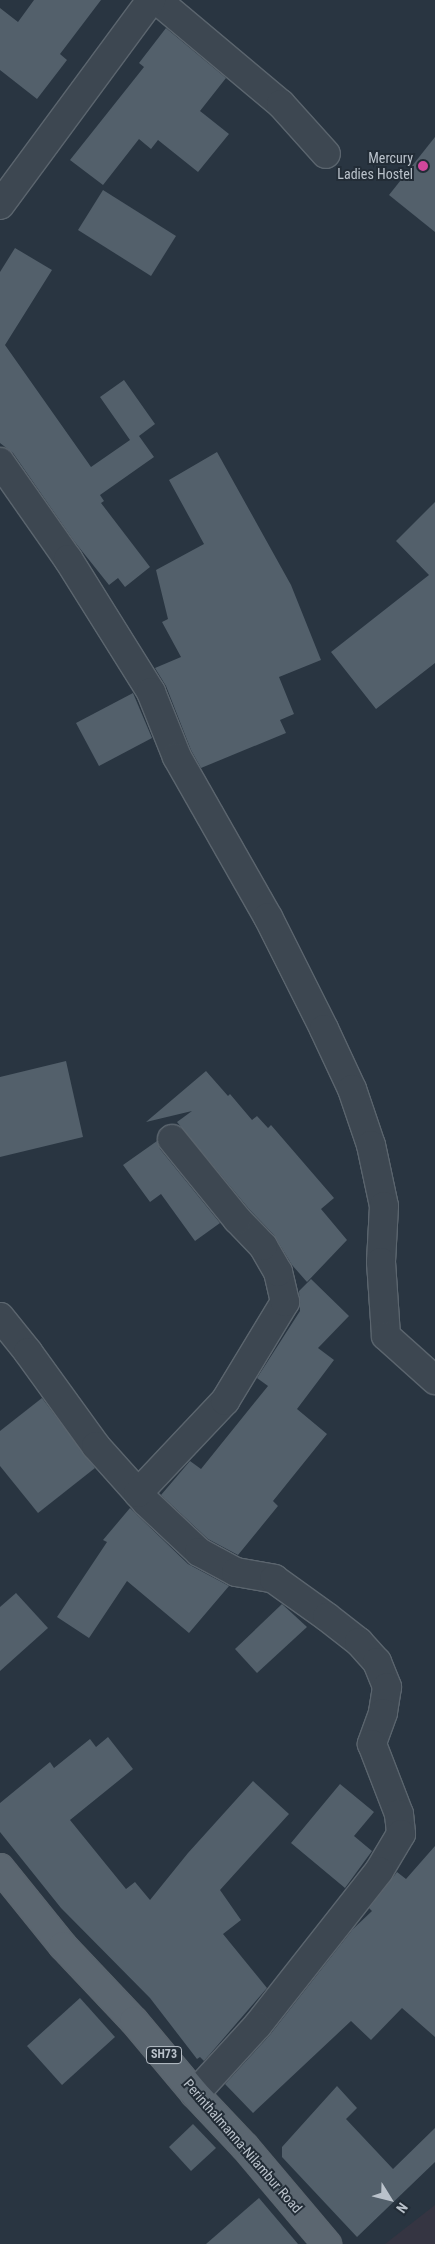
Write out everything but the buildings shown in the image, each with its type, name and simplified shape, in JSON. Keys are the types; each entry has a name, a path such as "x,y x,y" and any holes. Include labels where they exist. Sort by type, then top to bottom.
{"main road":[{"name":"Perinthalmanna-Nilambur Road","path":"0,1868 63,1946 134,2021 195,2094 245,2147 327,2244"}],"street":[{"path":"0,205 151,0"},
{"path":"157,0 281,104 326,154"},
{"path":"0,462 68,560 151,692 177,757 268,917 336,1055 352,1089 371,1145 384,1206 381,1262 386,1336 435,1380"},
{"path":"138,1493 225,1401 285,1302 278,1272 263,1246 237,1219 172,1139"},
{"path":"0,1317 61,1396 96,1446 138,1493 199,1552 236,1572 274,1579 359,1642 377,1662 387,1687 383,1713 372,1744 399,1814 401,1834 379,1871 257,2026 195,2094"}],"shaded area":[{"path":"435,2205 435,2244 385,2244"}],"place":[{"name":"Mercury Ladies Hostel","path":"423,166"}]}
